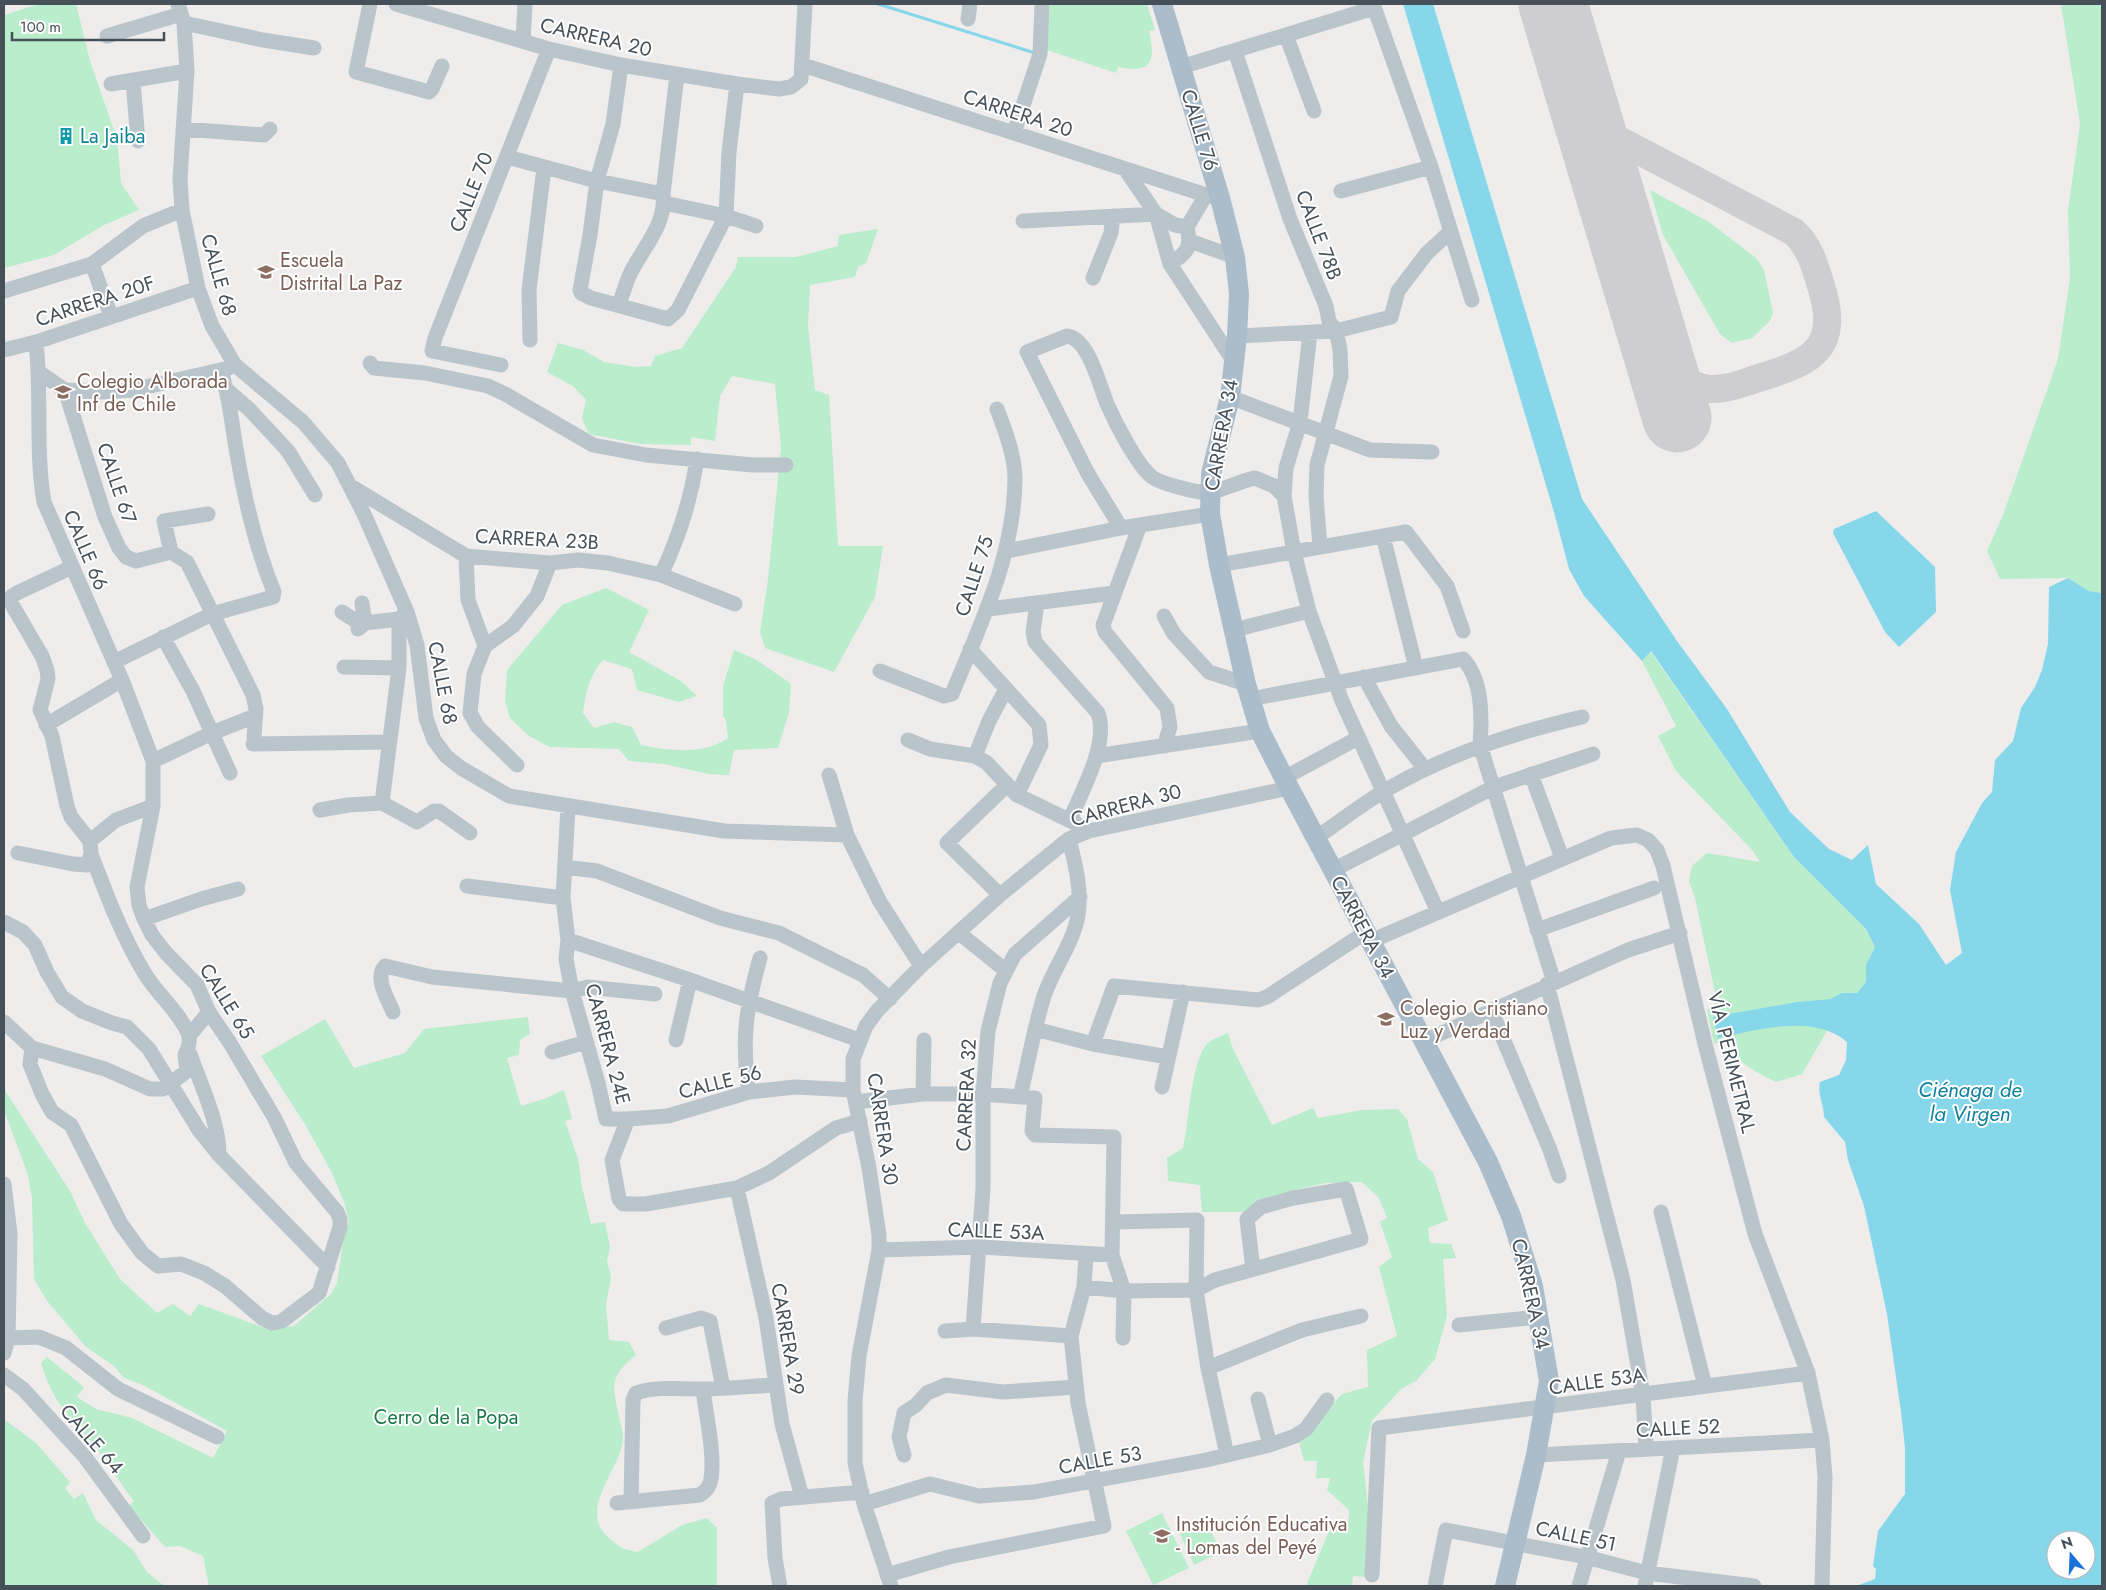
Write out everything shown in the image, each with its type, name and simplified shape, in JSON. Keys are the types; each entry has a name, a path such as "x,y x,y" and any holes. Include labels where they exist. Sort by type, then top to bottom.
{"main road":[{"name":"CALLE 76","path":"1162,4 1181,67 1213,197 1235,257"},
{"name":"CARRERA 34","path":"1235,257 1238,294 1237,336 1230,397 1211,474 1210,514 1219,566 1248,691 1260,731 1488,1162 1523,1251 1539,1318 1549,1381 1536,1455 1505,1586"}],"street":[{"path":"370,4 356,72 429,92 432,90 442,66"},
{"name":"CARRERA 20","path":"396,4 549,49 621,65 737,84 780,88 791,87 801,79 803,65 1213,197"},
{"path":"523,41 525,4"},
{"path":"803,65 805,4"},
{"path":"1014,133 1040,54 1042,4"},
{"path":"1181,67 1374,6 1430,167 1472,300"},
{"path":"107,36 181,14 263,40 314,48"},
{"name":"CALLE 68","path":"181,14 187,71 180,179 182,210 198,288 212,326 235,366 303,422 338,463 351,486 403,616 417,645 426,718 434,740 446,756 498,792 509,796 724,831 847,836"},
{"path":"1286,35 1314,111"},
{"name":"CALLE 70","path":"501,365 432,351 435,338 549,49"},
{"name":"CALLE 78B","path":"1234,51 1290,219 1326,306 1329,321 1336,331 1340,349 1341,376 1317,465 1316,488 1320,548"},
{"path":"621,65 612,124 597,181 590,235 579,286 581,293 591,298 668,319 673,316 726,216 729,152 737,84"},
{"path":"111,84 133,82 187,71"},
{"path":"619,305 630,274 656,228 663,199 677,75"},
{"path":"133,82 138,141"},
{"path":"183,129 264,135 270,129"},
{"path":"507,157 726,216 756,226"},
{"path":"1341,191 1430,167"},
{"path":"530,340 529,290 544,168"},
{"path":"1125,169 1156,214 1170,264 1234,362"},
{"path":"1170,264 1185,252 1189,234 1213,197"},
{"path":"4,291 92,264 143,226 182,210"},
{"path":"1023,221 1156,214 1189,234 1235,257"},
{"path":"1093,278 1111,232 1113,216"},
{"path":"1237,336 1336,331 1391,318 1398,291 1428,254 1451,231"},
{"path":"92,264 111,316"},
{"name":"CARRERA 20F","path":"4,350 36,342 198,288"},
{"path":"1310,333 1300,422 1286,468 1284,496 1294,552 1309,611 1335,683 1358,738 1385,791 1438,912"},
{"path":"1121,528 1087,472 1027,352 1067,336 1072,336 1096,369 1108,405 1125,441 1152,477 1210,493 1254,478 1274,486 1284,496"},
{"name":"CALLE 66","path":"36,342 40,373 39,472 44,502 122,680 153,761"},
{"path":"370,364 374,368 426,373 488,386 593,444 646,455 752,465 786,465"},
{"path":"40,373 65,390 105,392 133,390 221,371 235,366"},
{"path":"114,662 212,614 273,597 274,592 250,520 227,390 221,371"},
{"name":"CALLE 67","path":"65,390 105,517 119,548 126,557 136,561 171,552"},
{"path":"227,390 250,410 288,451 315,495"},
{"path":"1230,397 1300,422 1326,435 1370,450 1432,452"},
{"name":"CALLE 75","path":"880,671 944,696 952,694 988,610 1007,552 1015,477 1006,435 997,409"},
{"path":"661,575 676,544 690,500 697,459"},
{"name":"CARRERA 23B","path":"351,486 466,556 550,563 578,560 608,563 661,575 735,604"},
{"path":"208,514 164,521 171,552 187,562 253,695 255,716 254,740 388,742"},
{"path":"1007,552 1121,528 1210,514"},
{"path":"1140,525 1104,617 1105,632 1167,708 1170,727 1164,746"},
{"path":"1219,566 1406,532 1447,586 1463,631"},
{"path":"1383,536 1416,668"},
{"path":"466,556 468,600 485,646"},
{"path":"517,765 478,727 470,713 474,674 485,646 513,626 537,596 550,563"},
{"path":"72,567 10,597 11,604 42,656 47,670 48,679 40,710 52,736 69,811 90,848 125,940 147,976 175,1010 189,1043 215,1124 219,1140 219,1155"},
{"path":"988,610 1114,592"},
{"path":"362,602 362,626"},
{"path":"1038,604 1033,632 1035,642 1098,713 1101,723 1096,756 1070,820"},
{"path":"1234,630 1309,611"},
{"path":"342,612 362,626 403,616"},
{"name":"CALLE 68","path":"382,803 388,742 399,668 403,616"},
{"path":"1164,616 1174,634 1209,672 1248,691 1335,683 1463,659 1471,668 1478,690 1482,724 1480,745 1537,930 1623,1280 1643,1394 1646,1449"},
{"path":"163,637 193,691 230,773"},
{"path":"970,649 1040,725 1042,736 1042,746 1012,790 947,843 1000,895"},
{"path":"344,667 399,668"},
{"path":"1364,677 1391,726 1425,769"},
{"path":"46,725 122,680"},
{"path":"975,756 989,721 1006,689"},
{"path":"153,761 212,733 255,716"},
{"path":"1316,838 1385,791 1425,769 1480,745 1531,729 1582,717"},
{"path":"1096,756 1260,731"},
{"name":"CARRERA 30","path":"889,1581 863,1498 855,1463 855,1400 859,1356 879,1250 879,1235 869,1168 855,1096 853,1059 859,1040 877,1011 922,966 1000,895 1070,839 1089,831 1287,783 1358,738"},
{"path":"908,740 930,749 975,756 987,763 1012,790 1089,831"},
{"path":"1333,870 1494,787 1593,754"},
{"name":"CALLE 65","path":"153,761 153,806 137,887 139,905 144,920 152,935 197,985 209,1012 230,1043 274,1118 296,1162 337,1212 340,1219 340,1227 328,1267"},
{"path":"1531,774 1562,858"},
{"path":"830,775 847,836 880,902 922,966"},
{"path":"320,810 348,805 382,803 417,822 434,811 438,811 470,833"},
{"path":"18,853 86,865 90,848 116,820 153,806"},
{"name":"CARRERA 24E","path":"568,807 563,898 568,940 566,959 572,991 598,1083 606,1119 628,1119 612,1160 620,1199 623,1204 628,1205 646,1204 737,1188"},
{"name":"VÍA PERIMETRAL","path":"1093,1044 1114,986 1250,1000 1267,997 1368,936 1438,912 1611,838 1637,835 1648,840 1657,850 1663,866 1705,1044 1755,1234 1808,1373 1822,1440 1825,1477 1822,1586"},
{"path":"1070,839 1080,897 1078,916 1073,934 1058,961 1044,995 1035,1029 1027,1097 1032,1131 1035,1135 1114,1137 1112,1256 1124,1291 1124,1338"},
{"path":"565,867 597,871 720,918 760,926 779,933 863,975 890,999"},
{"path":"467,886 563,898"},
{"path":"1537,930 1654,888"},
{"path":"144,920 201,898 238,889"},
{"name":"CARRERA 32","path":"974,1329 980,1247 983,1094 988,1031 1005,970 1015,954 1080,897"},
{"path":"4,922 23,932 35,945 46,972 62,997 82,1011 127,1027 149,1049 199,1130 219,1155 328,1267 319,1293 282,1322 272,1324 262,1318 225,1286 204,1273 182,1264 158,1266 142,1253 121,1224 71,1125 52,1112 42,1094 30,1064 32,1048"},
{"path":"959,933 1005,970"},
{"path":"1424,1041 1550,983 1628,950 1680,933"},
{"path":"568,940 690,980 859,1040"},
{"path":"749,1092 743,1047 748,1001 760,958"},
{"path":"393,1012 380,978 380,971 384,966 432,977 572,991 588,987 655,994"},
{"path":"676,1040 690,980"},
{"path":"1162,1087 1183,992"},
{"path":"1491,1010 1550,1150 1558,1176"},
{"path":"4,1022 32,1048 105,1069 150,1089 163,1089 187,1071 185,1055 189,1043 209,1012"},
{"path":"1035,1029 1093,1044 1168,1057"},
{"path":"923,1094 924,1040"},
{"path":"552,1052 586,1042"},
{"name":"CALLE 56","path":"628,1119 668,1116 749,1092 795,1087 855,1096 983,1094 1027,1097"},
{"path":"737,1188 770,1173 836,1128 860,1121"},
{"path":"4,1184 10,1234 8,1338 4,1353"},
{"name":"CARRERA 29","path":"737,1188 766,1318 782,1424 802,1497"},
{"path":"1084,1287 1124,1291 1196,1290 1215,1280 1361,1239 1346,1189 1293,1198 1261,1207 1247,1219 1254,1269"},
{"path":"1662,1212 1705,1386"},
{"path":"1114,1222 1197,1220 1196,1290 1208,1368 1227,1455"},
{"name":"CALLE 53A","path":"879,1250 980,1247 1112,1256"},
{"path":"889,1581 949,1557 1104,1526 1093,1482 1076,1387 1071,1336 1084,1287 1086,1255"},
{"path":"1208,1368 1302,1330 1362,1316"},
{"path":"666,1328 702,1318 710,1321 723,1388"},
{"path":"1459,1325 1539,1318"},
{"path":"945,1331 974,1329 1071,1336"},
{"path":"8,1338 39,1337 66,1348 118,1389 217,1437"},
{"name":"CALLE 53A","path":"1372,1575 1379,1428 1391,1428 1808,1373"},
{"name":"CALLE 64","path":"4,1375 23,1389 85,1457 143,1536"},
{"path":"703,1389 710,1450 711,1479 708,1490 700,1495 624,1502 633,1400 636,1393 645,1390 672,1388 703,1389 776,1384"},
{"path":"904,1455 899,1437 904,1413 916,1405 927,1392 946,1385 1003,1392 1076,1387"},
{"path":"1258,1399 1270,1445"},
{"name":"CALLE 53","path":"780,1586 775,1558 772,1502 802,1497 863,1498 930,1484 979,1496 1034,1492 1093,1482 1270,1445 1295,1436 1306,1429 1327,1400"},
{"name":"CALLE 52","path":"1536,1455 1822,1440"},
{"path":"1646,1580 1673,1448"},
{"path":"1579,1586 1586,1557 1619,1451"},
{"name":"CALLE 51","path":"1434,1586 1446,1530 1586,1557 1646,1580 1754,1586"}],"green space":[{"path":"39,4 76,4 90,61 117,139 121,183 139,210 104,225 54,255 4,268 4,15"},
{"path":"1050,4 1147,4 1155,30 1149,31 1152,51 1149,63 1145,67 1138,69 1118,67 1116,73 1047,50"},
{"path":"2061,4 2102,4 2102,593 2089,591 2068,578 2000,579 1987,551 2003,515 2058,359 2070,278 2068,211 2080,124"},
{"path":"1650,190 1709,222 1756,258 1764,270 1773,313 1769,322 1752,338 1732,343 1720,334 1663,235"},
{"path":"878,229 866,263 858,267 855,277 810,285 808,326 815,390 829,395 838,546 883,546 875,597 834,672 765,648 760,632 768,580 781,448 775,384 732,376 720,396 715,441 691,437 691,445 640,444 589,434 582,418 586,400 573,386 547,372 558,343 583,350 604,362 636,367 651,366 655,356 682,348 736,267 738,257 796,257 838,246 839,235"},
{"path":"606,588 649,610 629,652 681,681 697,696 679,702 637,690 632,669 603,660 594,672 589,685 583,713 594,728 614,722 632,727 641,745 675,750 708,747 728,738 726,720 723,716 723,686 734,650 757,660 791,684 789,713 778,748 734,750 729,775 708,774 664,764 629,761 619,749 550,747 529,736 510,718 505,701 507,670 562,605"},
{"path":"1650,651 1794,857 1866,929 1875,947 1866,965 1866,982 1831,1024 1802,1074 1776,1082 1753,1070 1741,1061 1725,1041 1714,1044 1707,1009 1717,1002 1695,898 1689,881 1692,866 1707,853 1760,862 1752,850 1676,771 1658,736 1676,726 1642,661"},
{"name":"Cerro de la Popa","path":"528,1017 530,1034 520,1040 519,1055 507,1058 521,1106 564,1090 572,1119 565,1121 578,1159 582,1187 591,1224 605,1222 610,1247 607,1261 611,1277 606,1305 609,1340 629,1342 636,1355 620,1371 614,1385 623,1441 599,1502 597,1515 600,1526 608,1537 618,1545 624,1549 638,1552 682,1525 707,1518 717,1528 717,1586 209,1586 203,1556 180,1546 165,1547 129,1506 134,1501 100,1453 60,1404 49,1386 41,1363 47,1357 84,1387 77,1397 96,1409 132,1418 213,1458 227,1431 143,1385 124,1378 114,1366 86,1347 47,1301 34,1279 32,1198 28,1175 4,1110 4,1089 70,1191 85,1223 120,1279 157,1313 173,1304 190,1316 199,1304 268,1329 294,1326 331,1294 337,1283 344,1234 349,1222 344,1202 332,1173 306,1126 261,1056 325,1019 354,1068 405,1053 424,1029"},
{"path":"1228,1033 1233,1049 1272,1125 1313,1108 1318,1118 1362,1110 1398,1109 1407,1119 1418,1159 1433,1172 1448,1220 1428,1228 1430,1243 1451,1244 1456,1258 1443,1259 1447,1316 1435,1359 1416,1381 1401,1389 1372,1421 1363,1462 1370,1523 1365,1577 1353,1576 1352,1586 1306,1586 1332,1524 1348,1530 1349,1510 1327,1490 1330,1478 1316,1478 1317,1461 1304,1461 1299,1442 1342,1394 1368,1387 1367,1350 1397,1336 1379,1267 1392,1257 1380,1222 1387,1218 1379,1198 1362,1182 1326,1183 1285,1192 1244,1212 1202,1212 1200,1185 1168,1181 1167,1158 1183,1148 1194,1076 1202,1051 1208,1043"},
{"path":"4,1419 36,1443 70,1482 65,1488 74,1499 83,1493 96,1520 133,1550 147,1572 164,1586 4,1586"},
{"path":"1162,1513 1189,1568 1153,1585 1126,1531"},
{"path":"1204,1517 1221,1552 1194,1565 1178,1529"}],"water":[{"name":"Ciénaga de la Virgen","path":"1403,4 1433,4 1582,499 1677,641 1727,709 1790,812 1829,849 1852,860 1868,845 1876,884 1919,924 1946,965 1962,953 1950,890 1956,852 1982,803 1992,792 1995,760 2013,741 2021,708 2035,687 2042,670 2048,644 2049,587 2068,578 2089,591 2102,593 2102,1586 1856,1586 1875,1579 1876,1569 1873,1566 1878,1531 1905,1494 1905,1448 1887,1314 1864,1206 1848,1160 1845,1142 1824,1117 1820,1095 1820,1082 1839,1075 1846,1060 1847,1042 1833,1033 1818,1028 1802,1026 1767,1028 1718,1038 1713,1017 1797,1002 1831,999 1842,993 1857,993 1866,982 1866,965 1875,947 1866,929 1794,857 1651,651 1642,661 1584,596 1569,569 1554,512"},
{"path":"1876,511 1935,567 1936,612 1899,647 1885,632 1833,533 1834,529"}],"waterway":[{"path":"878,4 1035,53"}],"taxiway":[{"path":"1584,106 1600,129 1613,137 1794,232 1808,250 1821,286 1826,306 1827,323 1825,337 1809,357 1781,371 1717,389 1698,387 1663,372"}],"runway":[{"path":"1553,4 1677,418"}],"place":[{"name":"La Jaiba","path":"66,136"},
{"name":"Escuela Distrital La Paz","path":"266,272"},
{"name":"Colegio Alborada Inf de Chile","path":"63,392"},
{"name":"Colegio Cristiano Luz y Verdad","path":"1386,1019"},
{"name":"Institución Educativa - Lomas del Peyé","path":"1162,1536"}]}
